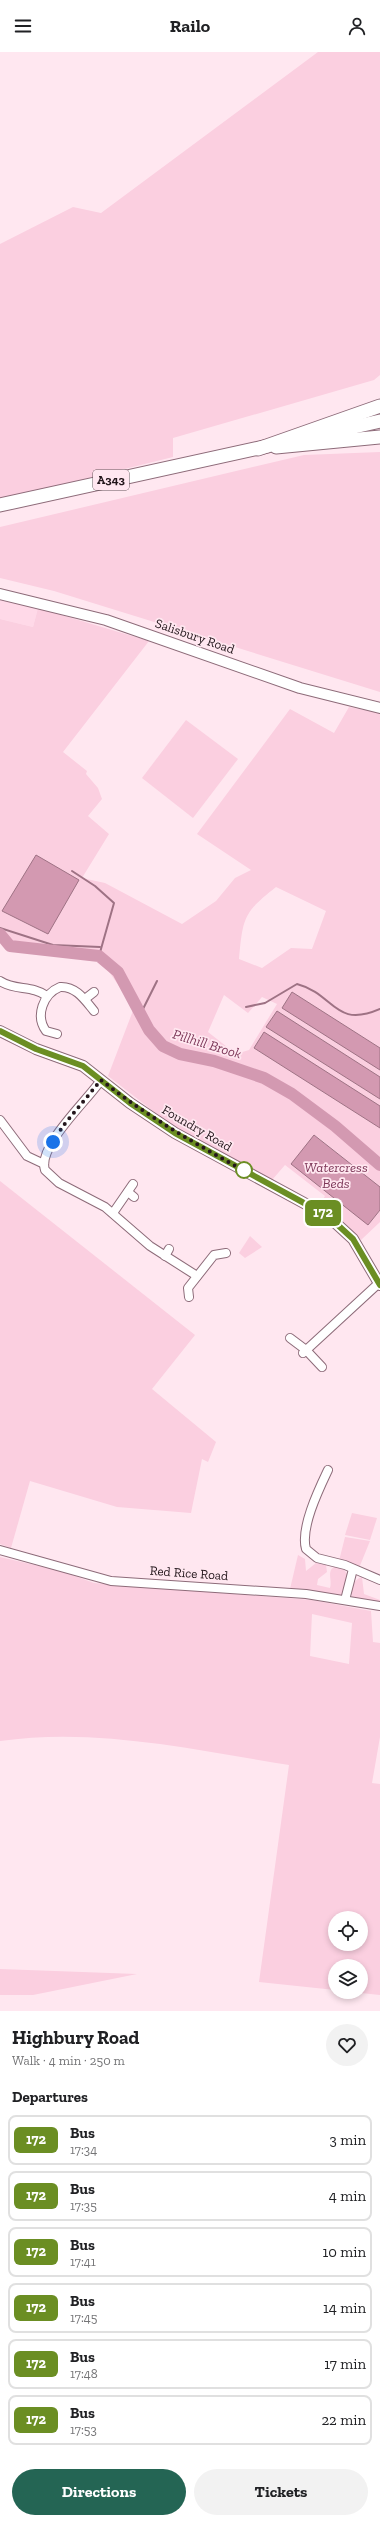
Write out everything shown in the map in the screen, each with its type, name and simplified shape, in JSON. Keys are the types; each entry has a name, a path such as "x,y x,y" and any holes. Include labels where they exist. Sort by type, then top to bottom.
{"main road":[{"path":"258,448 380,406"},
{"name":"A343","path":"0,505 380,421"},
{"path":"258,448 380,437"}],"street":[{"name":"Salisbury Road","path":"0,594 106,620 300,688 380,708"},
{"path":"0,981 12,987 34,989 47,996"},
{"path":"57,1034 43,1031 41,1020 47,996 55,989 64,987 78,993 85,999 94,1011"},
{"path":"85,999 94,992"},
{"name":"Foundry Road","path":"0,1031 36,1049 83,1066 130,1103 175,1133 311,1206 336,1222 357,1244 380,1284"},
{"path":"101,1080 63,1126 44,1164 45,1170 58,1183 91,1199 113,1213 144,1241 167,1252 197,1276"},
{"path":"0,1120 27,1156 44,1164"},
{"path":"113,1213 131,1195 133,1184"},
{"path":"189,1297 188,1288 214,1255 226,1253"},
{"path":"305,1352 380,1284"},
{"path":"290,1338 322,1367"},
{"path":"328,1470 314,1499 305,1540 306,1549 317,1558 353,1569 380,1580"},
{"name":"Red Rice Road","path":"0,1550 110,1581 278,1591 380,1606"},
{"path":"345,1600 353,1569"}],"shaded area":[{"path":"318,52 380,52 380,375 374,380 173,438 173,457 0,500 0,244 73,207 101,213"},
{"path":"380,452 380,692 54,591 0,578 0,527 304,455"},
{"path":"0,600 38,608 33,627 0,619"},
{"path":"38,608 149,641 63,752 87,771 86,774 98,788 102,799 88,816 109,834 82,878 105,883 182,924 216,901 235,878 251,870 197,834 290,709 334,733 349,707 380,713 380,1048 292,992 380,1070 380,1077 277,1011 266,1027 380,1099 380,1106 264,1033 254,1048 380,1128 380,1187 315,1135 368,1225 380,1210 380,1222 361,1240 339,1217 319,1206 325,1196 285,1165 272,1180 171,1125 108,1076 134,1008 101,960 10,947 0,935 0,619 33,627","holes":["276,887 326,911 312,949 291,948 262,968 239,959 242,934 244,925 251,910","224,995 248,1013 262,997 277,1004 249,1050 236,1054 208,1032"]},
{"path":"186,720 238,759 193,818 142,778"},
{"path":"0,1181 195,1335 152,1389 216,1442 208,1462 202,1459 191,1513 117,1507 30,1481 11,1548 0,1544"},
{"path":"250,1236 262,1247 245,1258 239,1253"},
{"path":"352,1513 377,1518 370,1540 345,1535"},
{"path":"345,1537 370,1541 359,1568 339,1561"},
{"path":"298,1555 305,1559 306,1571 316,1563 326,1565 327,1572 318,1579 317,1585 330,1588 331,1570 333,1567 337,1566 343,1568 347,1574 344,1592 340,1596 290,1589"},
{"path":"0,1557 61,1571 94,1583 312,1600 371,1611 373,1642 380,1643 380,1737 372,1783 380,1784 380,1995 368,1994 368,1959 328,1959 328,1989 259,1982 289,1765 182,1747 109,1738 36,1737 0,1741","holes":["312,1614 352,1623 349,1664 310,1656"]},
{"path":"362,1577 364,1594 380,1600 380,1605 355,1600 352,1597 351,1590 354,1582"},
{"path":"0,1969 137,1974 33,1995 0,1995"}],"water":[{"path":"36,855 79,880 48,934 2,911"},
{"path":"292,992 380,1048 380,1070 282,1008"},
{"path":"277,1011 380,1077 380,1099 266,1027"},
{"name":"Watercress Beds","path":"264,1032 380,1106 380,1128 254,1048"},
{"name":"Watercress Beds","path":"314,1135 380,1187 380,1210 368,1225 291,1164"}],"waterway":[{"path":"72,871 95,886 114,903 99,956"},
{"path":"0,928 53,945 100,947"},
{"name":"Pillhill Brook","path":"0,934 10,946 99,956 118,972 149,1030 163,1046 180,1054 214,1061 264,1078 292,1094 335,1126 380,1165"},
{"path":"140,1015 157,981"},
{"path":"246,1007 265,1003 297,984 320,995 344,1013 353,1015 365,1014 380,1009"}],"bus line":[{"name":"172","path":"0,1031 26,1045 83,1066 130,1103 175,1133 328,1216 336,1222 357,1244 380,1285"}],"route":[{"path":"53,1142 58,1132 68,1119 86,1101 101,1080 130,1103 175,1133 248,1173 244,1170"}]}
